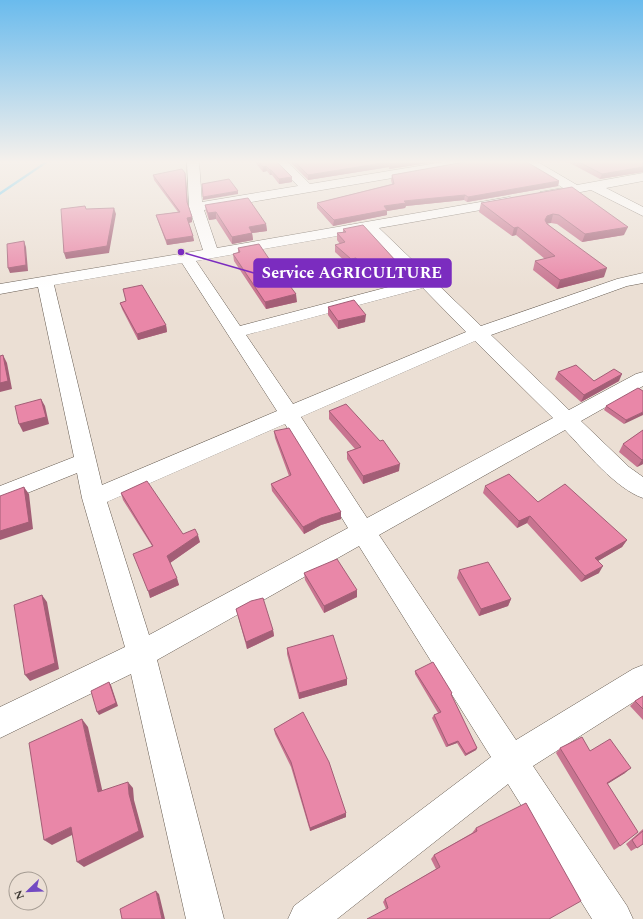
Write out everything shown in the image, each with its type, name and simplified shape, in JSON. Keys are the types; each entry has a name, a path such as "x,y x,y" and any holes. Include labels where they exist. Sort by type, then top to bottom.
{"street":[{"path":"196,204 212,254"},
{"path":"196,207 214,204"},
{"path":"0,289 212,254 492,204"},
{"path":"627,204 643,212"},
{"path":"368,226 621,473 643,489"},
{"path":"186,258 289,414 363,532 614,919"},
{"path":"94,498 478,333 617,278 643,278"},
{"path":"617,278 643,287"},
{"path":"45,282 94,498 141,654 205,919"},
{"path":"235,333 426,282"},
{"path":"0,723 141,654 643,378"},
{"path":"0,495 86,461"},
{"path":"307,919 512,761 643,679"}],"building":[{"path":"174,204 188,204 192,217 187,218 193,236 166,240 156,215 180,212"},
{"path":"252,204 266,224 249,227 252,233 232,237 216,212 208,213 205,205"},
{"path":"318,204 399,204 384,206 387,210 334,220"},
{"path":"482,204 596,204 628,227 585,234 559,215 553,214 547,216 545,220 547,224 607,268 560,280 535,261 555,256 518,227 514,228"},
{"path":"85,206 86,209 114,208 107,246 64,253 61,209"},
{"path":"363,225 396,261 362,267 356,258 351,259 335,245 345,242 337,233 346,232 343,229"},
{"path":"24,241 26,265 8,268 7,244"},
{"path":"259,244 282,278 284,278 296,294 265,302 233,254 240,252 238,248"},
{"path":"142,285 166,325 137,334 120,303 126,301 123,289"},
{"path":"354,300 366,315 338,321 328,307"},
{"path":"3,355 8,381 0,383 0,356"},
{"path":"576,365 594,381 614,369 622,374 584,395 558,372"},
{"path":"638,388 643,391 643,412 626,420 606,406"},
{"path":"41,399 46,417 19,424 15,406"},
{"path":"346,404 380,441 383,440 400,464 363,476 347,452 361,447 329,411"},
{"path":"289,428 341,512 321,518 303,527 271,484 291,475 274,431"},
{"path":"643,430 643,459 642,460 623,444"},
{"path":"509,474 538,502 565,484 627,540 595,558 603,566 585,576 530,516 519,521 485,486"},
{"path":"147,481 183,534 195,529 198,535 167,556 177,578 148,591 133,554 153,546 121,493"},
{"path":"24,487 29,522 0,531 0,496"},
{"path":"337,559 357,590 324,606 304,573"},
{"path":"488,562 511,599 481,609 459,570"},
{"path":"42,595 55,663 25,675 14,605"},
{"path":"263,598 273,630 246,642 236,609 251,601"},
{"path":"333,635 347,679 299,693 287,648"},
{"path":"433,662 452,693 451,694 477,748 466,754 458,741 448,745 434,715 441,712 415,671"},
{"path":"109,682 116,703 97,712 91,691"},
{"path":"643,696 643,709 635,701"},
{"path":"303,712 329,762 346,813 310,828 291,762 274,729"},
{"path":"82,719 98,792 128,782 129,794 139,831 77,862 71,827 44,840 29,743"},
{"path":"582,737 590,751 610,739 631,768 607,783 638,832 620,846 560,748"},
{"path":"526,803 581,901 549,919 367,919 388,908 385,899 440,867 434,855 477,831 476,828"},
{"path":"643,831 643,844 637,848 632,840"},
{"path":"156,891 162,919 122,919 120,909"}],"place":[{"name":"Service AGRICULTURE","path":"181,252"}]}
